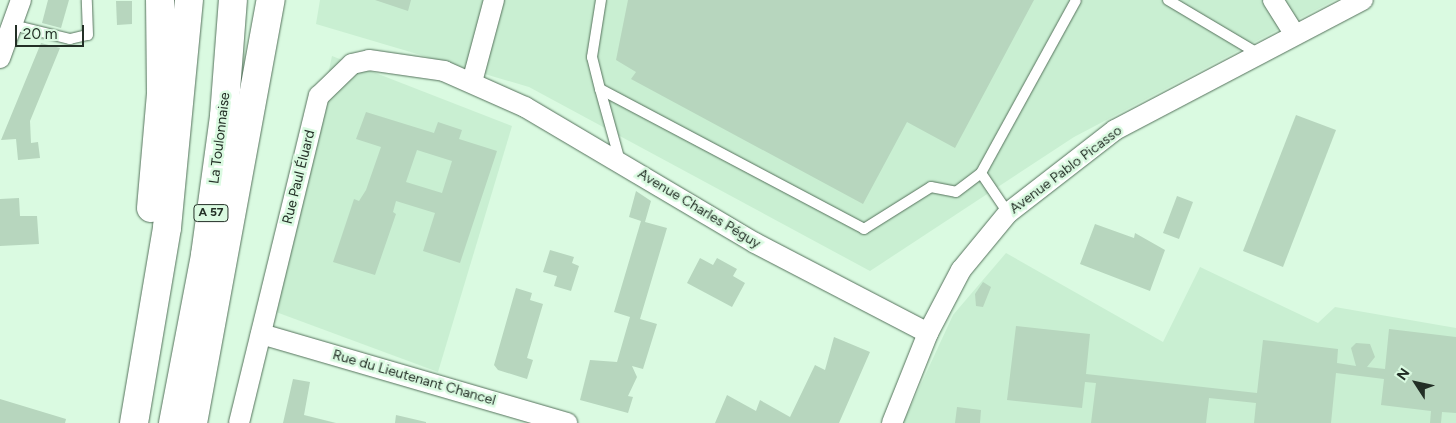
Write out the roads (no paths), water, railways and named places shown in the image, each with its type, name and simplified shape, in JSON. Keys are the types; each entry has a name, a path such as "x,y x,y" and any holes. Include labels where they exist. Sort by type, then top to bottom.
{"highway":[{"path":"150,342 149,228 161,93 160,0"},
{"path":"134,423 150,342 179,126 189,0"},
{"name":"La Toulonnaise","path":"173,423 205,255 233,0"},
{"path":"193,423 271,0"}],"street":[{"path":"0,58 21,0"},
{"path":"472,82 494,0"},
{"name":"Avenue Pablo Picasso","path":"892,423 928,333 961,270 1008,213 1115,130 1363,0"},
{"path":"1275,1 1295,35"},
{"name":"Rue Paul Éluard","path":"239,423 319,96 352,64 370,60 409,62 472,82"},
{"name":"Avenue Charles Péguy","path":"472,82 525,107 755,243 928,333"},
{"name":"Rue du Lieutenant Chancel","path":"261,334 566,423"}],"lane":[{"path":"13,24 70,39 88,35 87,0"},
{"path":"602,0 592,57 620,162"},
{"path":"600,89 864,229 931,186 956,192 981,173 1076,0"},
{"path":"1168,0 1259,54"},
{"path":"981,173 1008,213"}]}
